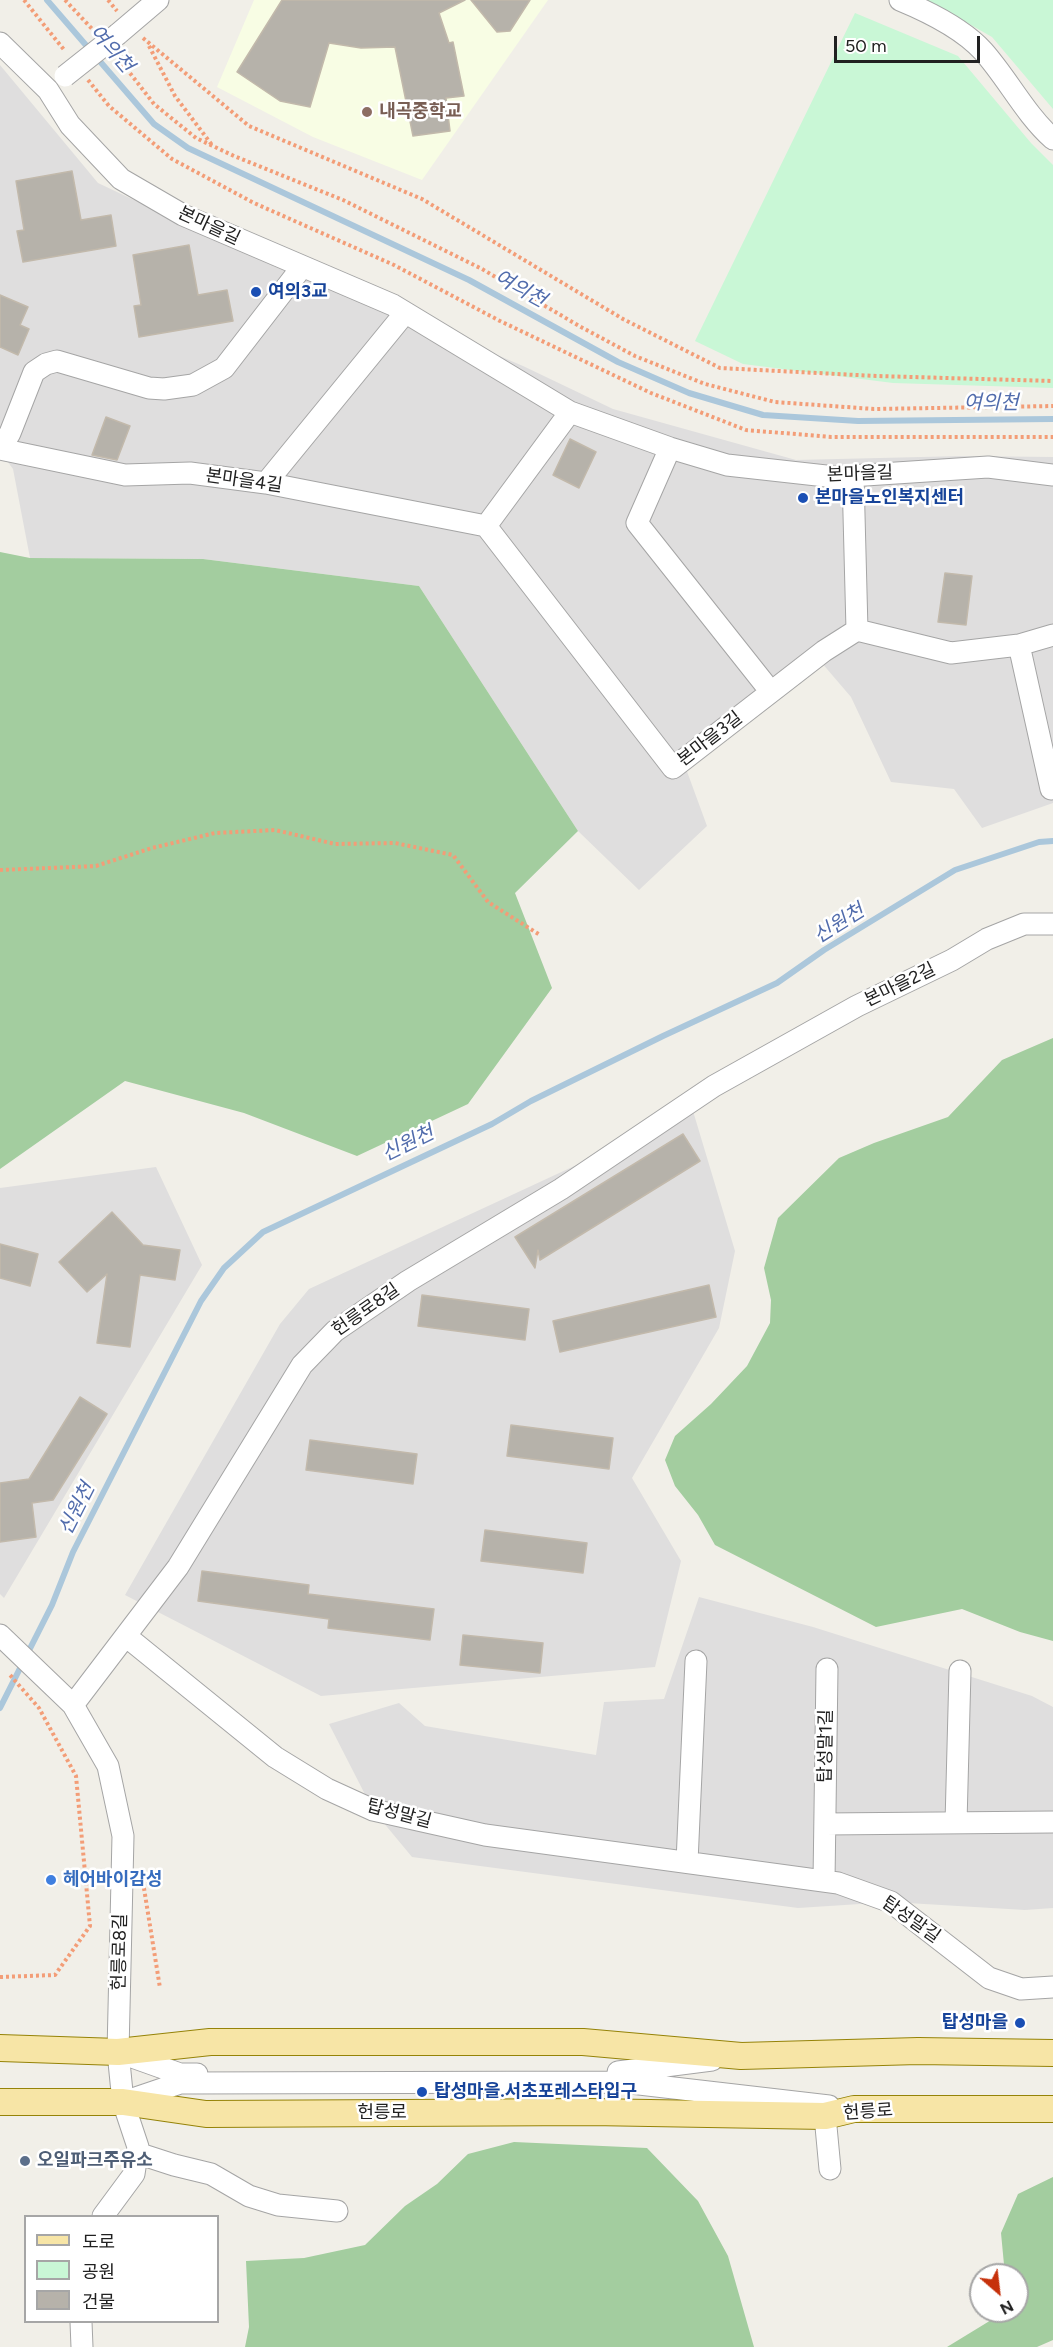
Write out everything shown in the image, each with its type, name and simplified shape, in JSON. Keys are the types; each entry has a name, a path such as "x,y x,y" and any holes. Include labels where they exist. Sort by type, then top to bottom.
{"main road":[{"path":"0,2048 118,2052 210,2042 583,2042 741,2056 918,2051 1053,2053"},
{"name":"헌릉로","path":"0,2102 123,2102 206,2114 591,2112 825,2116 854,2109 1053,2109"}],"street":[{"path":"48,90 120,36 158,0"},
{"path":"900,0 936,15 982,50 1040,127 1053,139"},
{"name":"본마을길","path":"0,43 48,90 70,126 121,179 183,216 393,305 570,412 670,448 727,465 853,480 988,467 1053,474"},
{"path":"1,448 10,433 34,372 46,364 57,361 149,388 164,389 193,385 224,368 302,267"},
{"path":"266,483 405,313"},
{"path":"486,526 570,412"},
{"name":"본마을4길","path":"1,448 124,475 190,473 266,483 486,526"},
{"path":"670,448 637,523 771,692"},
{"path":"853,480 857,630 951,653 1019,645 1053,635"},
{"name":"본마을3길","path":"486,526 673,768 824,651 857,630"},
{"path":"1019,645 1050,761 1051,789"},
{"name":"본마을2길","path":"754,1065 857,1006 952,960 987,939 1024,924 1053,924"},
{"name":"헌릉로8길","path":"73,1705 178,1567 302,1365 334,1331 408,1281 561,1189 714,1086 754,1065"},
{"name":"헌릉로8길","path":"0,1635 73,1705 108,1766 123,1836 118,2052 123,2102 138,2152"},
{"name":"탑성말길","path":"127,1637 275,1757 327,1789 373,1810 485,1835 838,1883 891,1902 990,1978 1021,1989 1053,1987"},
{"path":"687,1862 696,1660"},
{"name":"탑성말1길","path":"825,1881 827,1669"},
{"path":"956,1822 960,1671"},
{"path":"825,1824 1053,1822"},
{"path":"123,2102 180,2083 622,2082 854,2109"},
{"path":"825,2116 830,2169"},
{"path":"104,2215 134,2174 138,2152 211,2174 249,2196 278,2205 337,2211"},
{"path":"81,2323 82,2347"}],"path":[{"path":"24,0 67,53"},
{"path":"65,0 96,33"},
{"path":"108,0 120,36 154,104 196,138 342,200 482,269 580,327 635,356 705,384 775,402 874,409 1053,406"},
{"path":"120,36 147,42 249,126 422,199 623,319 720,368 876,376 1053,381"},
{"path":"147,42 175,96 212,146"},
{"path":"88,80 109,106 172,159 254,203 394,265 500,321 651,393 746,430 831,437 1053,437"},
{"path":"0,870 96,866 152,848 215,833 275,830 335,844 395,843 453,855 488,902 540,934"},
{"path":"0,1977 55,1975 90,1926 76,1776 39,1708 8,1672"}],"shaded area":[{"name":"내곡중학교","path":"254,0 548,0 422,180 313,137 217,87"},
{"path":"0,65 98,183 278,268 312,276 523,366 613,409 796,460 963,456 1053,457 1053,803 982,828 954,789 891,782 851,697 815,655 685,766 707,826 639,890 578,831 419,586 203,559 30,558 13,469 0,451"},
{"path":"693,1111 735,1251 719,1328 632,1478 681,1561 655,1667 321,1696 125,1595 280,1324 309,1289"},
{"path":"156,1167 202,1265 4,1598 0,1594 0,1188"},
{"path":"699,1597 813,1627 1032,1696 1053,1707 1053,1908 1025,1910 891,1902 798,1908 412,1857 373,1810 329,1724 399,1703 425,1726 596,1755 604,1702 664,1699"}],"green space":[{"path":"927,0 1053,0 1053,109 992,37"},
{"path":"855,13 958,56 1031,143 1053,165 1053,388 893,383 743,364 695,341"},
{"path":"0,552 30,558 203,559 419,586 578,831 515,893 552,988 468,1104 357,1156 244,1113 125,1081 0,1169"},
{"path":"1053,1038 1053,1641 1020,1632 962,1609 876,1627 715,1545 698,1515 675,1486 665,1460 675,1436 711,1404 747,1366 770,1323 771,1300 764,1268 778,1218 839,1158 948,1117 1002,1060"},
{"path":"514,2142 647,2148 698,2201 728,2256 754,2347 245,2347 249,2327 246,2261 304,2258 365,2245 405,2206 437,2184 468,2154"},
{"path":"1053,2177 1053,2340 1037,2347 947,2347 986,2323 1029,2323 1029,2263 1004,2263 1001,2233 1018,2194"}],"building":[{"path":"282,0 465,0 439,13 449,43 453,42 464,96 446,98 450,131 413,136 395,47 361,48 329,43 310,107 280,101 237,72"},
{"path":"471,0 530,0 510,31 497,32"},
{"path":"72,171 81,220 111,215 116,246 23,262 17,231 24,230 16,181"},
{"path":"189,245 198,295 227,290 233,321 139,337 134,306 141,305 133,255"},
{"path":"0,295 28,307 20,325 29,329 18,355 0,347"},
{"path":"106,417 130,426 117,460 92,455"},
{"path":"570,439 596,452 579,488 553,475"},
{"path":"945,573 972,576 966,625 938,622"},
{"path":"683,1134 700,1161 540,1260 538,1250 535,1268 515,1237"},
{"path":"112,1212 143,1245 180,1250 175,1280 140,1275 130,1347 97,1343 107,1274 87,1292 59,1262"},
{"path":"0,1244 38,1254 30,1286 0,1278"},
{"path":"709,1285 716,1317 560,1352 553,1321"},
{"path":"422,1295 529,1309 525,1340 418,1326"},
{"path":"80,1397 107,1414 53,1500 32,1503 36,1537 0,1542 0,1483 29,1479"},
{"path":"511,1425 613,1438 609,1469 507,1456"},
{"path":"310,1440 417,1454 413,1484 306,1470"},
{"path":"485,1530 587,1543 583,1573 481,1561"},
{"path":"202,1571 309,1585 308,1594 434,1609 430,1640 328,1628 329,1619 198,1601"},
{"path":"463,1635 543,1643 540,1673 460,1665"}],"waterway":[{"name":"여의천","path":"47,0 154,124 188,148 469,280 618,362 689,393 763,415 858,421 1053,419"},
{"name":"신원천","path":"0,1708 52,1605 73,1552 201,1301 224,1268 263,1232 492,1124 531,1101 777,983 824,950 955,870 1039,842 1053,841"}],"place":[{"name":"내곡중학교","path":"367,112"},
{"name":"여의3교","path":"256,292"},
{"name":"본마을노인복지센터","path":"803,498"},
{"name":"헤어바이감성","path":"51,1880"},
{"name":"탑성마을","path":"1020,2023"},
{"name":"탑성마을.서초포레스타입구","path":"422,2092"},
{"name":"오일파크주유소","path":"25,2161"}]}
